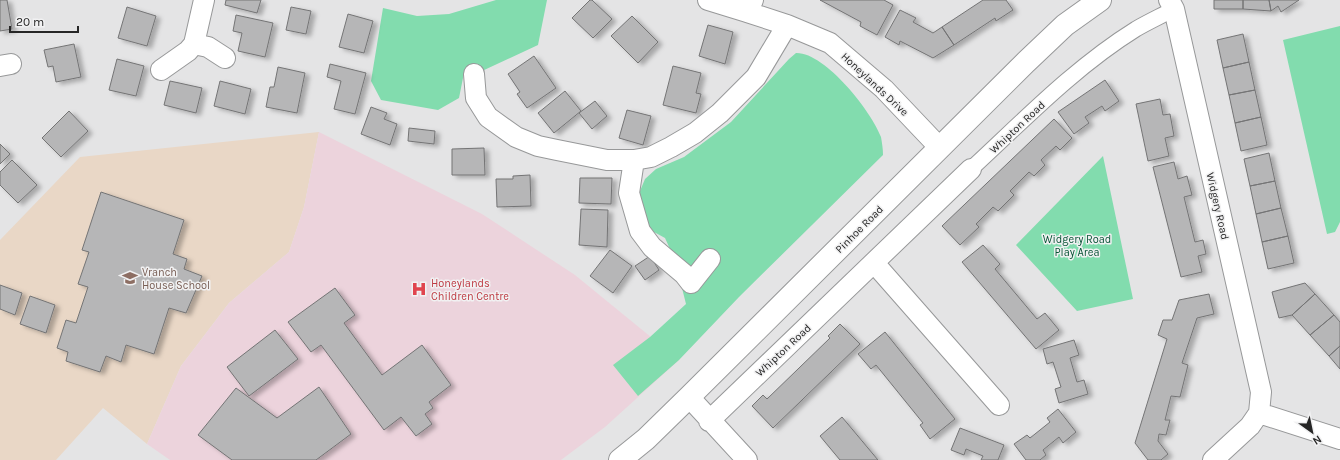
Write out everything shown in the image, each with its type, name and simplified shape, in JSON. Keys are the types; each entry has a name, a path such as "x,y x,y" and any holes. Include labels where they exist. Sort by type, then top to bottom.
{"main road":[{"name":"Pinhoe Road","path":"620,460 646,439 689,397 1059,30 1100,0"}],"street":[{"path":"161,70 188,51 194,44 204,0"},
{"name":"Honeylands Drive","path":"708,0 750,6 787,26 830,43 862,68 940,148"},
{"name":"Whipton Road","path":"710,421 971,169 1067,80 1100,54 1172,5"},
{"name":"Widgery Road","path":"1172,5 1261,392 1259,413"},
{"path":"474,74 476,98 488,117 516,137 538,146 607,160 634,160 651,157 671,147 695,133 720,113 756,77 787,26"},
{"path":"194,44 208,48 225,58"},
{"path":"634,160 629,193 640,231 652,247 684,274 691,283 710,259"},
{"path":"874,264 999,405"},
{"path":"689,397 747,460"},
{"path":"1213,460 1250,426 1259,413 1340,439"}],"shaded area":[{"name":"Vranch House School","path":"319,132 304,207 289,252 229,303 181,366 147,444 103,408 56,460 0,460 0,240 80,157"},
{"name":"Honeylands Children Centre","path":"319,132 482,214 575,275 679,360 605,427 561,460 170,460 147,444 181,366 229,303 289,252 304,207"}],"green space":[{"path":"496,0 547,0 538,45 482,71 464,73 459,98 438,110 381,100 371,81 383,8 417,16 449,14"},
{"path":"1340,26 1340,222 1335,232 1327,234 1283,40"},
{"path":"796,53 808,55 820,62 846,85 858,99 876,126 881,137 883,155 739,297 679,360 638,396 613,365 650,337 686,304 675,260 665,238 654,232 644,220 640,204 640,191 645,179 656,169 684,157 731,122"},
{"name":"Widgery Road Play Area","path":"1103,156 1133,299 1077,311 1016,245"}],"building":[{"path":"0,0 7,0 12,29 0,31"},
{"path":"226,0 261,0 257,13 225,5"},
{"path":"590,0 592,0 612,19 593,38 572,18"},
{"path":"820,0 884,0 893,5 877,35 860,26 861,22"},
{"path":"983,0 1006,0 1013,10 996,21 995,18 954,45 942,27"},
{"path":"1214,0 1243,0 1243,9 1214,9"},
{"path":"1243,0 1269,0 1271,11 1243,9"},
{"path":"1269,0 1299,0 1281,12 1278,6 1271,11"},
{"path":"127,7 156,16 147,46 118,38"},
{"path":"291,7 311,11 306,34 286,30"},
{"path":"900,10 916,18 913,22 933,33 942,27 954,45 933,58 900,41 899,45 885,37"},
{"path":"348,14 373,21 364,53 339,47"},
{"path":"236,15 273,23 265,57 238,51 242,33 233,31"},
{"path":"632,16 658,42 638,63 611,36"},
{"path":"708,25 733,32 725,64 699,56"},
{"path":"1243,34 1249,62 1223,68 1217,40"},
{"path":"74,44 81,77 56,82 53,66 48,67 44,50"},
{"path":"534,56 556,88 527,108 517,94 520,92 508,74"},
{"path":"117,59 144,66 136,96 109,90"},
{"path":"1249,62 1255,90 1229,95 1223,68"},
{"path":"330,64 366,73 355,114 334,109 341,81 327,77"},
{"path":"673,66 701,73 696,93 701,94 696,113 663,105"},
{"path":"278,67 305,73 297,113 266,107 270,87 274,87"},
{"path":"1105,80 1119,101 1105,111 1102,106 1085,117 1089,123 1074,134 1058,112"},
{"path":"170,81 202,88 196,113 164,105"},
{"path":"220,81 251,89 245,114 214,106"},
{"path":"1255,90 1261,117 1235,123 1229,95"},
{"path":"565,91 581,111 554,133 538,113"},
{"path":"1160,99 1163,115 1170,114 1174,136 1165,138 1169,156 1148,161 1136,104"},
{"path":"595,101 607,116 592,129 579,113"},
{"path":"371,107 387,113 384,119 397,124 390,145 361,134"},
{"path":"627,110 651,116 643,145 619,138"},
{"path":"69,111 88,131 61,157 42,138"},
{"path":"1261,117 1267,145 1241,151 1235,123"},
{"path":"1054,119 1072,138 1060,150 1056,146 1041,160 1045,165 1034,176 1029,172 1010,191 1014,195 998,211 993,207 976,224 979,227 960,245 942,226"},
{"path":"409,128 435,131 434,144 408,141"},
{"path":"0,144 10,154 0,164"},
{"path":"484,148 485,175 452,175 452,149"},
{"path":"1269,153 1275,181 1250,186 1244,159"},
{"path":"12,160 37,185 18,203 0,185 0,172"},
{"path":"1174,162 1178,179 1187,176 1192,195 1184,197 1195,242 1203,240 1206,254 1198,256 1202,272 1181,277 1153,167"},
{"path":"530,175 531,206 497,207 496,179 513,179 513,176"},
{"path":"580,178 612,178 611,204 579,203"},
{"path":"1275,181 1281,208 1256,214 1250,186"},
{"path":"101,192 184,220 173,254 187,259 184,269 202,276 186,313 169,308 154,354 126,345 121,362 106,356 100,372 66,361 68,352 57,348 66,320 76,323 88,287 78,284 89,252 82,250"},
{"path":"1281,208 1288,236 1262,242 1256,214"},
{"path":"581,209 608,210 607,247 579,245"},
{"path":"1288,236 1294,263 1268,269 1262,242"},
{"path":"983,245 1000,264 995,269 1037,319 1045,313 1059,330 1036,349 962,262"},
{"path":"610,250 632,266 613,293 590,276"},
{"path":"650,256 659,270 645,280 635,266"},
{"path":"1305,283 1315,294 1292,315 1279,318 1272,292"},
{"path":"0,285 22,293 15,315 0,309"},
{"path":"335,288 355,315 344,323 382,375 422,345 451,385 429,402 433,408 425,414 432,424 416,436 401,417 384,430 321,345 311,352 288,322"},
{"path":"1209,294 1214,314 1197,318 1182,363 1188,365 1180,397 1171,396 1165,420 1170,420 1166,435 1159,434 1158,441 1168,454 1161,460 1148,460 1135,443 1167,339 1158,335 1163,320 1172,320 1179,300"},
{"path":"1315,294 1334,315 1310,335 1292,315"},
{"path":"30,296 55,305 46,333 20,324"},
{"path":"1334,315 1340,322 1340,346 1329,356 1310,335"},
{"path":"840,324 860,344 773,428 752,406 763,395 767,399 830,338 828,336"},
{"path":"275,330 298,359 249,396 227,367"},
{"path":"885,332 955,419 930,439 920,425 923,423 876,365 871,369 858,354"},
{"path":"1074,340 1079,355 1070,358 1077,382 1084,380 1088,394 1059,403 1055,389 1061,387 1053,362 1047,364 1043,349"},
{"path":"1340,346 1340,369 1329,356"},
{"path":"319,387 351,434 316,460 232,460 198,435 236,388 277,418"},
{"path":"1058,409 1076,432 1063,443 1059,437 1043,450 1046,455 1040,460 1026,460 1014,444 1027,435 1030,438 1050,422 1047,418"},
{"path":"842,417 878,460 840,460 820,436"},
{"path":"960,428 1004,445 998,460 981,460 983,456 966,449 964,455 951,450"}],"place":[{"name":"Vranch House School","path":"130,278"},
{"name":"Honeylands Children Centre","path":"419,289"}]}
